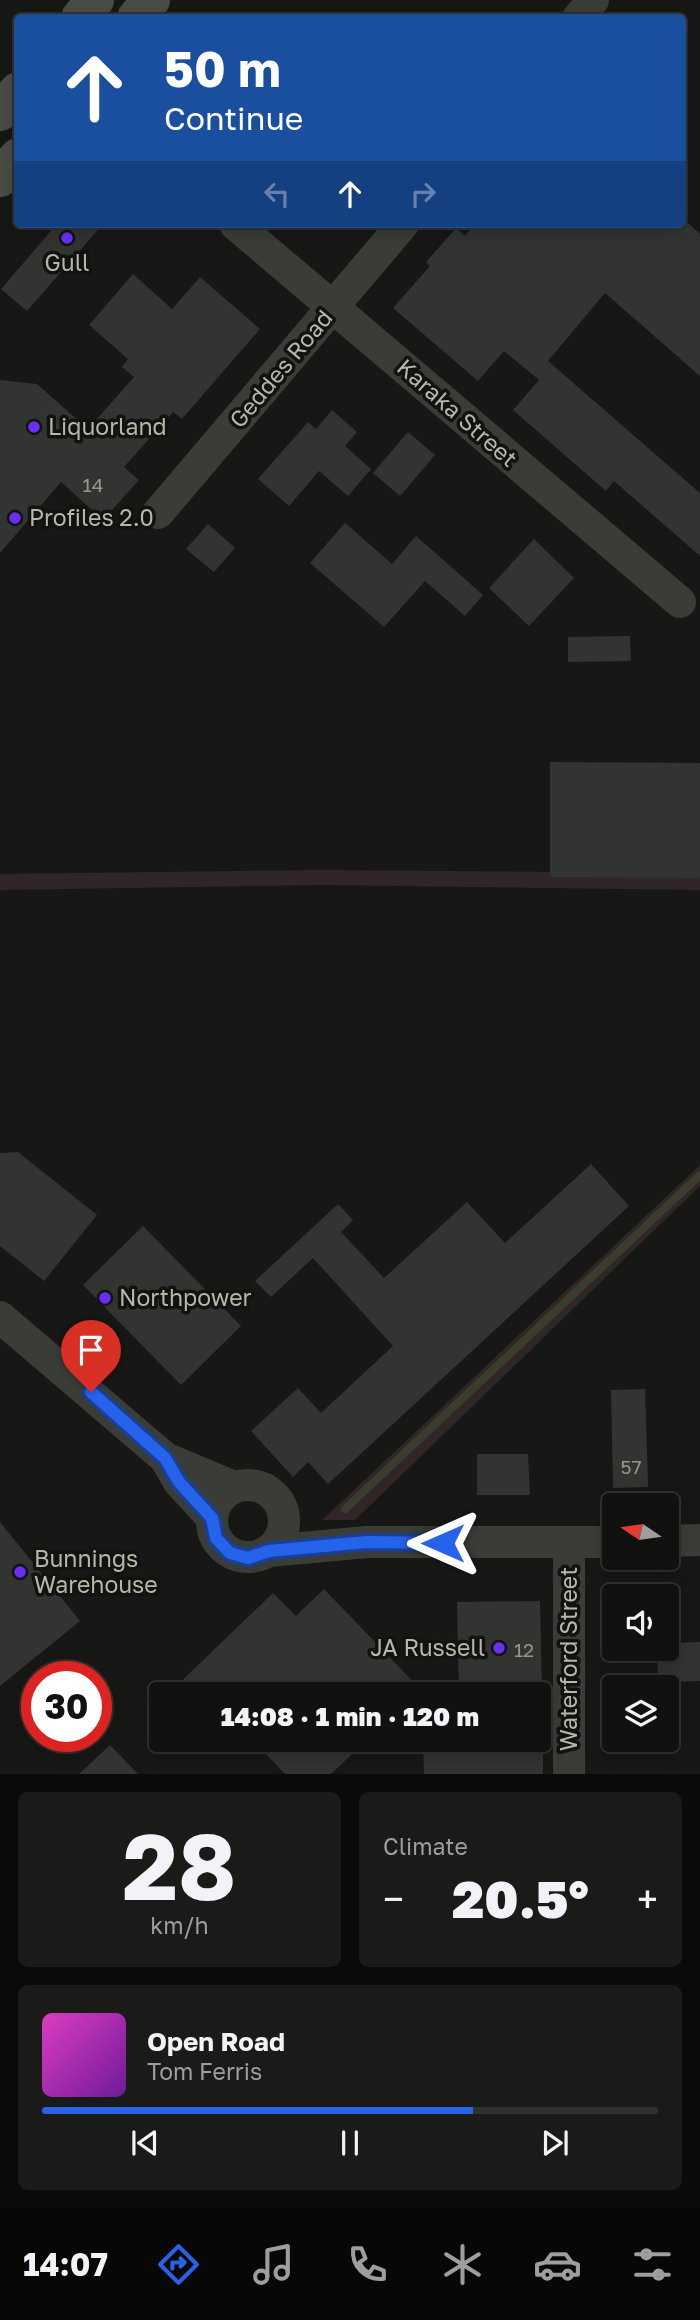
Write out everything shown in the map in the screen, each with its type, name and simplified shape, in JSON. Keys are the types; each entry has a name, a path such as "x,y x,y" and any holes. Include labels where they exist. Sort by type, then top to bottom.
{"main road":[{"path":"83,14 95,0"},
{"path":"139,14 151,0"},
{"path":"0,112 14,96"},
{"path":"0,177 14,161"}],"street":[{"path":"581,14 593,0"},
{"name":"Karaka Street","path":"240,228 680,602"},
{"name":"Geddes Road","path":"158,513 400,228"},
{"path":"0,1317 165,1458 234,1487"},
{"path":"165,1458 179,1482 212,1518"},
{"path":"269,1551 281,1537 284,1517 280,1503 267,1490 252,1484 234,1487 217,1501 212,1518 216,1538 230,1553 248,1558 269,1551 367,1542 602,1543"},
{"path":"284,1517 367,1542"},
{"path":"679,1541 700,1540"},
{"name":"Waterford Street","path":"569,1544 569,1774"}],"shaded area":[{"path":"322,870 700,873 700,890 323,885 0,890 0,874"},
{"path":"700,1165 700,1186 355,1520 322,1520"}],"building":[{"path":"686,224 700,234 700,376 605,293 548,361 700,493 700,556 614,481 606,491 513,410 539,380 504,351 478,381 393,308 430,266 426,262 456,228 465,236 471,228 686,228"},
{"path":"54,228 100,228 27,311 1,289"},
{"path":"133,274 172,309 200,277 260,329 182,419 173,412 124,467 139,480 103,520 61,482 0,553 0,380 37,384 88,429 134,377 122,367 128,359 89,325"},
{"path":"332,410 357,432 345,446 371,469 348,496 319,471 289,506 258,479 308,422 316,429"},
{"path":"408,432 435,455 400,496 373,473"},
{"path":"345,523 392,564 416,536 483,595 465,616 425,581 384,627 310,563"},
{"path":"208,524 235,548 214,572 186,549"},
{"path":"534,539 574,578 529,626 489,588"},
{"path":"630,636 631,661 568,662 568,637"},
{"path":"550,762 700,763 700,878 550,877"},
{"path":"18,1152 97,1215 44,1281 0,1246 0,1153"},
{"path":"591,1164 629,1206 328,1484 308,1462 293,1477 251,1431 298,1388 321,1413 393,1346 313,1258 271,1297 255,1281 338,1204 353,1220 341,1232 384,1278 467,1202 505,1243"},
{"path":"143,1226 241,1326 181,1385 83,1285"},
{"path":"645,1389 648,1487 613,1488 611,1390"},
{"path":"477,1454 528,1454 530,1495 477,1495"},
{"name":"Bunnings Warehouse","path":"0,1522 80,1621 31,1661 21,1661 21,1669 0,1686"},
{"path":"324,1589 413,1682 180,1682 273,1593 296,1616"},
{"path":"540,1601 542,1682 459,1682 457,1602"},
{"path":"700,1642 700,1681 679,1682 679,1675 658,1675 657,1661 679,1661 679,1643"},
{"path":"112,1747 138,1774 79,1774 103,1752 112,1752"},
{"path":"264,1752 354,1752 331,1774 285,1774"},
{"path":"423,1752 543,1752 543,1774 424,1774"}],"waterway":[{"path":"345,1509 700,1175"}],"place":[{"name":"Gull","path":"67,238"},
{"name":"Liquorland","path":"34,427"},
{"name":"Profiles 2.0","path":"15,518"},
{"name":"Northpower","path":"105,1298"},
{"name":"Bunnings Warehouse","path":"20,1572"},
{"name":"JA Russell","path":"499,1648"}],"route":[{"path":"91,1392 165,1458 179,1482 212,1518 216,1538 230,1553 248,1558 269,1551 367,1542 443,1543"}]}
